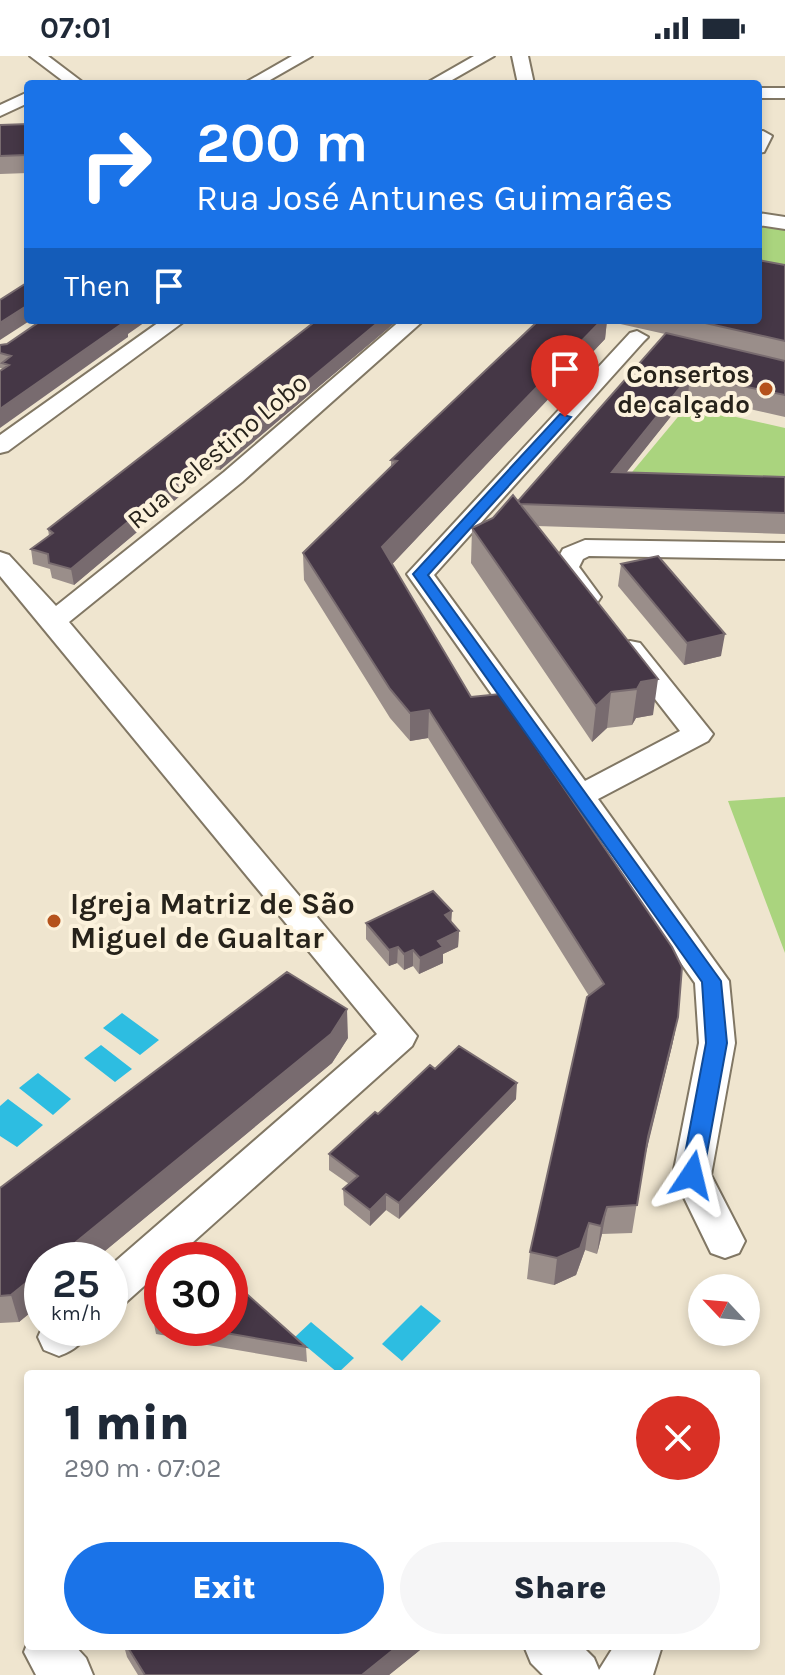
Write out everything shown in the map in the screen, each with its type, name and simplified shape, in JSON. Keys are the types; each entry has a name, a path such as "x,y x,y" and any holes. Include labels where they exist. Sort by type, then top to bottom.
{"street":[{"path":"38,56 63,80"},
{"path":"259,80 304,56"},
{"path":"441,80 486,56"},
{"path":"520,56 525,80"},
{"path":"762,93 785,93"},
{"path":"0,111 24,99"},
{"path":"762,220 785,223"},
{"path":"0,446 170,324"},
{"name":"Rua Celestino Lobo","path":"54,621 233,477 409,324"},
{"path":"608,330 644,338 420,574 582,795 712,981 717,1043 692,1175 725,1241"},
{"path":"582,795 698,734 567,571 567,559 578,550 594,546 785,551"},
{"path":"0,560 399,1036 128,1275"},
{"path":"552,1650 577,1675"},
{"path":"621,1675 633,1665 637,1650"}],"green space":[{"path":"762,225 785,228 785,265 762,261"},
{"path":"687,406 785,428 785,487 623,483"},
{"path":"785,797 785,953 728,801"}],"water":[{"path":"122,1013 159,1040 140,1055 103,1028"},
{"path":"101,1045 132,1069 115,1082 84,1058"},
{"path":"38,1073 71,1099 53,1115 19,1088"},
{"path":"8,1099 43,1125 17,1147 0,1136 0,1106"},
{"path":"421,1305 441,1321 402,1361 382,1344"},
{"path":"311,1322 354,1358 341,1370 334,1370 295,1337"}],"building":[{"path":"24,124 24,155 0,156 0,125"},
{"path":"762,261 785,265 785,341 710,324 762,324"},
{"path":"24,285 24,308 0,323 0,300"},
{"path":"36,324 122,324 0,409 0,371 9,365 2,363 11,356 0,353 0,345 7,344"},
{"path":"312,324 376,324 219,455 210,454 71,569 49,563 48,554 31,549 53,533 48,529"},
{"path":"535,324 598,324 382,547 471,697 500,694 672,947 682,967 678,1017 648,1137 637,1205 607,1207 601,1226 589,1223 580,1248 557,1258 530,1252 587,997 604,984 429,710 410,713 390,689 303,553 397,461 391,460"},
{"path":"666,333 785,361 785,395 690,375 612,472 785,477 785,513 520,504 518,501"},
{"path":"513,495 658,679 641,682 637,689 611,692 596,706 472,528 493,518"},
{"path":"658,556 725,634 687,643 621,564"},
{"path":"433,891 452,911 445,915 459,931 438,941 443,947 420,958 413,950 404,954 398,947 389,950 366,923"},
{"path":"287,972 347,1009 331,1034 76,1242 24,1242 24,1285 11,1295 0,1296 0,1188"},
{"path":"459,1046 517,1083 399,1203 386,1194 370,1210 343,1189 358,1176 329,1154 430,1065 435,1069"},
{"path":"248,1295 306,1347 248,1337"},
{"path":"129,1650 393,1650 362,1675 145,1675"}],"place":[{"name":"Consertos de calçado","path":"766,389"},
{"name":"Igreja Matriz de São Miguel de Gualtar","path":"54,921"}],"route":[{"path":"565,417 420,574 582,795 712,981 717,1043 692,1175"}]}
